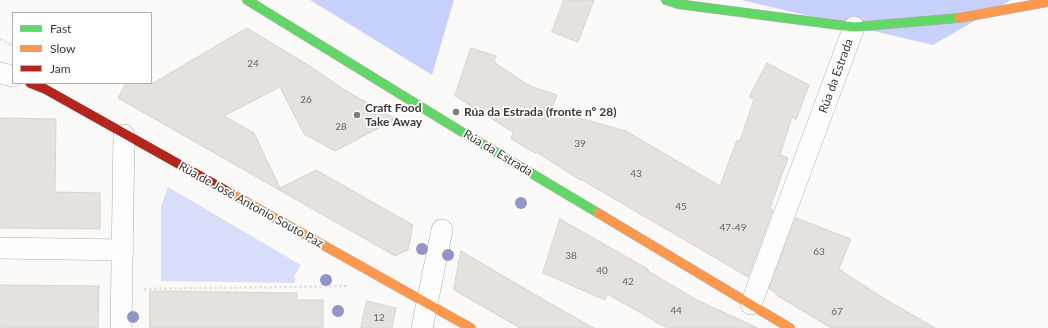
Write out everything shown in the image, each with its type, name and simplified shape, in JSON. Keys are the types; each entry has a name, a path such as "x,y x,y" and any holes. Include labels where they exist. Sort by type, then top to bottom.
{"street":[{"name":"Rúa da Estrada","path":"247,0 462,132 790,328"},
{"name":"Rúa da Estrada","path":"666,0 678,4 854,27 750,304"},
{"path":"854,27 952,19 1048,2"},
{"path":"0,73 12,76"},
{"name":"Rúa de José Antonio Souto Paz","path":"32,84 44,89 124,135 428,303 470,328"},
{"path":"121,328 124,135"},
{"path":"422,328 442,230"},
{"path":"0,248 123,250"}],"path":[{"path":"0,39 12,45"},
{"path":"142,289 350,286"}],"shaded area":[{"path":"310,0 454,0 432,75"},
{"path":"741,0 1011,0 933,45"},
{"path":"168,187 301,265 294,277 296,279 294,283 161,281 161,206"}],"building":[{"path":"564,0 594,0 578,42 552,32"},
{"path":"247,28 313,68 343,89 396,119 335,151 304,134 280,87 224,116 254,133 280,188 316,170 413,225 408,250 395,256 118,98 125,84 153,83"},
{"path":"471,48 496,56 494,62 530,86 557,95 551,110 626,131 720,186 737,140 740,141 754,99 749,97 767,63 809,85 796,120 792,117 780,155 788,158 770,208 773,210 748,277 582,181 536,152 535,153 511,139 513,132 455,96"},
{"path":"0,118 56,119 55,192 100,193 100,229 0,228"},
{"path":"796,218 851,239 839,269 880,296 935,328 831,328 776,295 776,293 769,289"},
{"path":"560,219 648,269 648,271 697,300 758,328 668,328 607,294 605,300 543,273"},
{"path":"461,251 594,328 520,328 454,290"},
{"path":"0,285 99,286 98,328 0,328"},
{"path":"150,291 297,293 297,300 323,300 323,328 150,328"},
{"path":"367,301 396,308 392,328 361,328"}],"traffic: fast":[{"path":"247,0 462,132 598,213"},
{"path":"666,0 678,4 854,27 959,18"}],"traffic: slow":[{"path":"959,18 1048,2"},
{"path":"225,190 471,328"},
{"path":"598,213 790,328"}],"traffic: jam":[{"path":"32,84 45,89 225,190"}],"place":[{"name":"Rúa da Estrada (fronte nº 28)","path":"456,112"},
{"name":"Craft Food Take Away","path":"357,115"}]}
